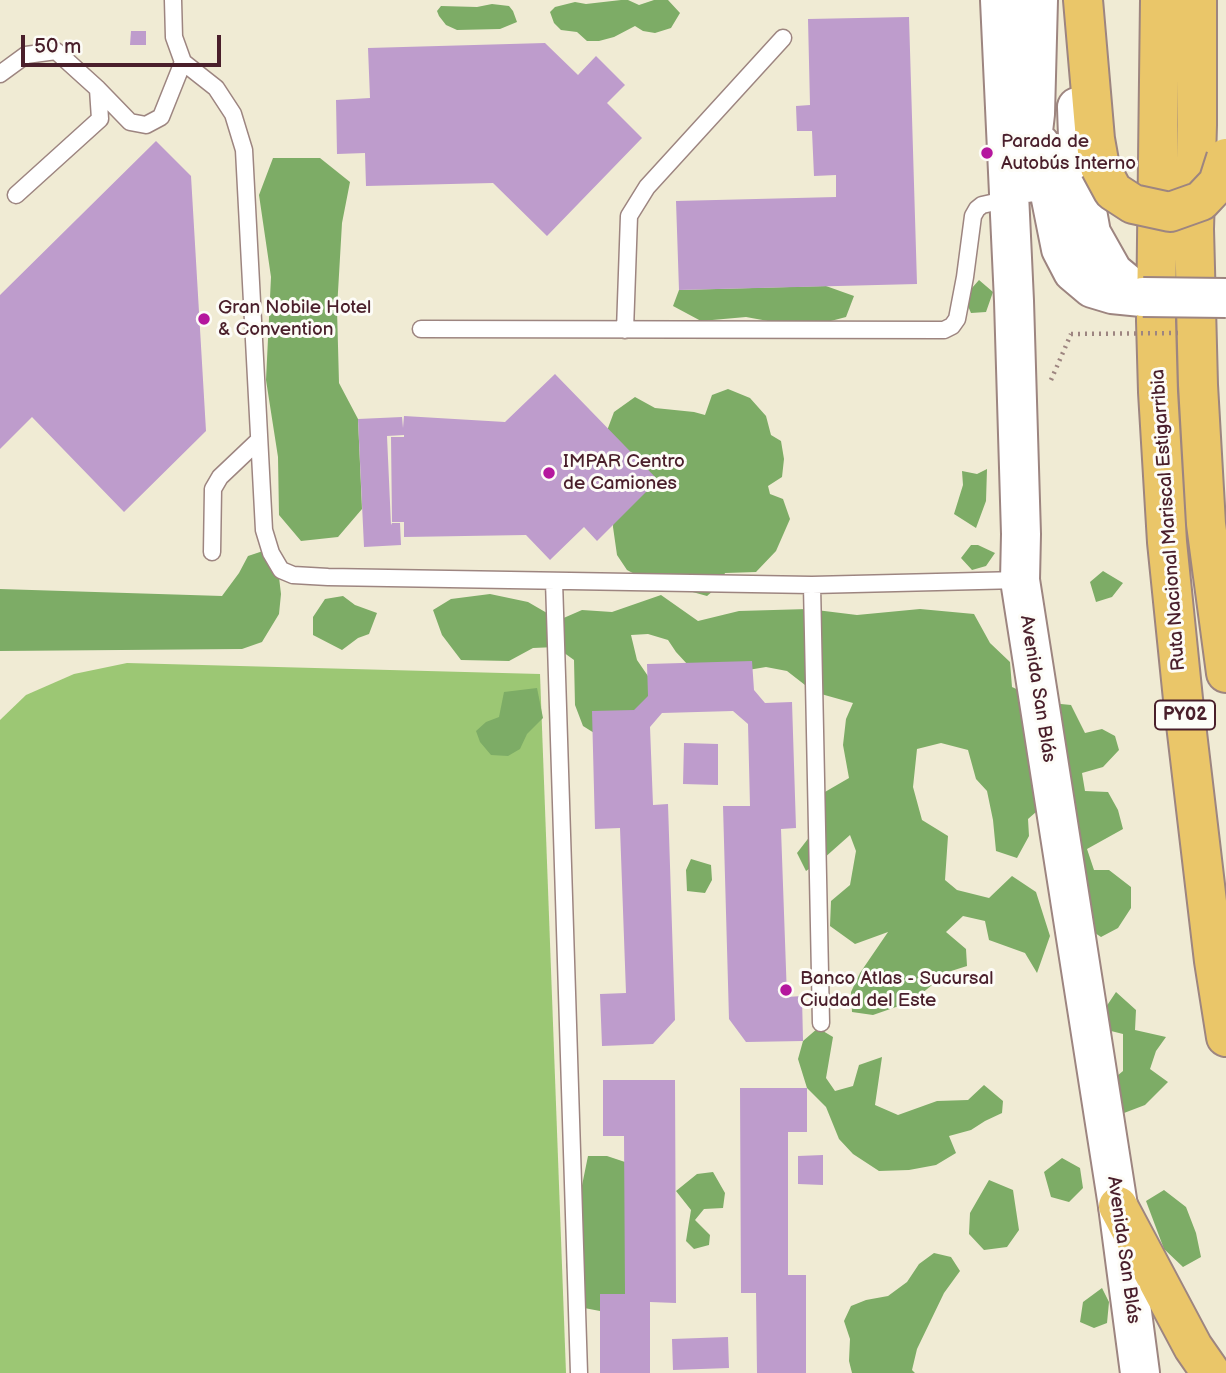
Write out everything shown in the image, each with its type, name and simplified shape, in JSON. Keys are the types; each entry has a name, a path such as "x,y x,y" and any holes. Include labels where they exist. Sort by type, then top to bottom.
{"highway":[{"path":"1083,0 1095,139 1100,167 1113,191 1133,204 1170,212 1201,201 1218,183 1226,158"},
{"name":"Ruta Nacional Mariscal Estigarribia","path":"1160,0 1156,321 1167,542 1214,961 1226,1037"},
{"name":"Ruta Nacional Mariscal Estigarribia","path":"1197,0 1194,229 1199,385 1206,524 1226,673"},
{"path":"1118,1206 1193,1347 1211,1373"}],"street":[{"name":"Avenida San Blás","path":"1000,0 1014,301 1020,580 1118,1206 1140,1373"},
{"path":"1014,301 1034,114 1038,0"},
{"path":"1075,0 1079,167 1091,233 1113,271 1143,298"},
{"path":"1034,114 1060,249 1073,272 1092,288 1112,294 1143,298 1226,298"}],"lane":[{"path":"173,0 174,37 183,62 216,88 233,114 244,150 264,530 271,553 281,570 293,575 328,577 812,585 1020,580"},
{"path":"625,330 629,216 647,187 783,38"},
{"path":"0,74 26,55 56,51 99,89 130,122 146,125 161,117 183,62"},
{"path":"16,195 100,119 99,89"},
{"path":"421,329 944,330 952,326 957,319 973,216 982,205 1009,199"},
{"path":"212,552 213,489 220,477 259,440"},
{"path":"554,581 579,1373"},
{"path":"812,585 821,1023"}],"path":[{"path":"1071,334 1187,332"}],"green space":[{"path":"621,0 639,5 654,0 668,0 680,13 671,28 655,33 635,26 614,37 587,41 577,32 561,30 554,23 550,12 555,7 575,2 586,4"},
{"path":"492,4 509,6 517,22 500,29 457,30 446,25 437,11 441,6 477,7"},
{"path":"273,158 320,158 350,182 342,223 337,309 339,383 358,419 362,509 338,537 301,541 279,515 278,457 266,380 271,277 259,195"},
{"path":"979,280 993,292 986,312 971,313 964,297"},
{"path":"826,286 854,296 846,317 827,322 790,325 746,317 701,321 673,306 679,290"},
{"path":"728,389 750,398 766,416 771,435 781,441 784,459 782,477 768,486 770,494 783,499 790,519 776,551 756,572 725,573 720,585 707,596 642,578 627,570 617,555 613,527 614,500 605,436 614,412 635,397 655,408 705,415 712,395"},
{"path":"987,469 986,501 976,528 954,514 963,485 962,471 977,474"},
{"path":"971,545 978,545 995,553 986,566 972,570 961,558"},
{"path":"263,551 278,569 281,594 279,614 262,642 242,649 0,651 0,589 222,596 248,556"},
{"path":"1103,571 1123,583 1112,597 1096,602 1090,582"},
{"path":"490,594 528,602 559,620 582,610 612,612 661,595 698,621 739,611 808,609 857,615 920,609 974,614 990,643 1010,662 1012,687 1051,703 1071,705 1085,733 1102,729 1115,736 1119,750 1103,767 1082,773 1085,791 1108,792 1118,810 1123,829 1087,849 1094,870 1109,870 1131,887 1131,908 1118,928 1101,937 1089,929 1044,805 1028,819 1029,836 1017,858 996,851 987,791 976,779 968,750 941,743 917,749 913,787 922,820 948,836 945,880 957,890 989,898 1012,876 1036,892 1050,936 1037,973 1025,953 989,940 985,921 963,916 946,932 966,949 967,966 948,972 921,994 896,1007 873,1015 852,1012 851,992 860,973 888,932 855,944 830,926 831,901 850,885 856,851 850,835 806,871 797,853 814,831 818,796 849,778 843,745 846,719 853,703 814,692 787,671 766,667 700,678 668,640 648,634 631,635 637,660 663,698 607,741 583,726 575,705 574,660 556,647 533,648 509,661 461,660 442,635 433,610 451,599"},
{"path":"343,596 355,605 377,613 369,634 358,638 342,650 313,635 313,617 325,599"},
{"path":"127,663 540,674 566,1373 0,1373 0,720 26,695 74,674"},
{"path":"537,688 543,718 527,734 520,749 508,756 491,755 480,742 476,731 486,722 499,717 504,692"},
{"path":"691,859 711,865 712,880 705,893 687,891 686,870"},
{"path":"1116,992 1136,1010 1135,1030 1166,1037 1156,1051 1150,1069 1168,1082 1145,1105 1124,1113 1111,1081 1123,1071 1123,1034 1103,1029 1104,1010"},
{"path":"818,1028 833,1037 826,1078 835,1091 853,1086 859,1065 882,1057 875,1105 898,1115 937,1101 968,1100 984,1085 1003,1101 1002,1113 971,1130 949,1136 956,1153 936,1165 909,1170 879,1171 853,1154 839,1139 826,1107 807,1088 798,1059 803,1041"},
{"path":"588,1156 607,1156 625,1162 625,1294 600,1294 600,1311 579,1307 570,1287 566,1264"},
{"path":"1062,1158 1080,1168 1083,1188 1069,1202 1051,1197 1044,1172"},
{"path":"713,1172 725,1193 723,1208 704,1209 695,1220 710,1235 709,1245 694,1249 686,1241 691,1210 676,1191 697,1174"},
{"path":"989,1180 1013,1190 1019,1230 1007,1247 984,1250 969,1234 970,1213"},
{"path":"1164,1190 1186,1207 1196,1233 1201,1257 1183,1267 1164,1249 1146,1201"},
{"path":"934,1253 951,1257 960,1271 944,1293 917,1349 912,1370 915,1373 852,1373 849,1361 850,1339 844,1321 851,1306 888,1296 907,1282 919,1264"},
{"path":"1102,1288 1109,1302 1107,1323 1094,1328 1080,1322 1083,1302"}],"building":[{"path":"909,17 917,284 679,290 676,201 836,197 836,175 814,176 812,131 797,131 796,106 810,105 808,19"},
{"path":"131,31 146,31 146,45 130,45"},
{"path":"545,43 578,75 596,56 625,85 607,103 642,138 547,236 493,183 366,186 365,153 337,154 336,100 370,98 368,48"},
{"path":"156,141 191,176 206,431 124,512 32,417 0,449 0,295"},
{"path":"555,374 658,480 597,541 584,527 550,560 526,535 404,537 404,522 392,522 391,437 404,435 387,436 391,525 400,523 401,545 364,547 358,419 402,417 403,428 404,416 505,422"},
{"path":"752,661 754,690 765,703 792,702 796,828 781,829 787,997 802,996 803,1041 746,1042 729,1019 723,806 750,806 748,724 733,711 662,713 650,727 653,805 668,804 675,1020 653,1044 602,1046 600,994 626,993 620,828 595,829 592,711 634,710 648,696 647,664"},
{"path":"684,743 718,744 718,785 683,784"},
{"path":"603,1080 675,1080 676,1303 650,1302 650,1373 600,1373 600,1294 625,1294 624,1136 603,1136"},
{"path":"740,1088 807,1088 807,1132 788,1132 788,1275 806,1275 806,1373 757,1373 756,1293 741,1293"},
{"path":"823,1155 823,1185 798,1184 798,1156"},
{"path":"728,1337 729,1368 673,1370 672,1339"}],"place":[{"name":"Parada de Autobús Interno","path":"987,153"},
{"name":"Gran Nobile Hotel & Convention","path":"204,319"},
{"name":"IMPAR Centro de Camiones","path":"549,473"},
{"name":"Banco Atlas - Sucursal Ciudad del Este","path":"786,990"}]}
